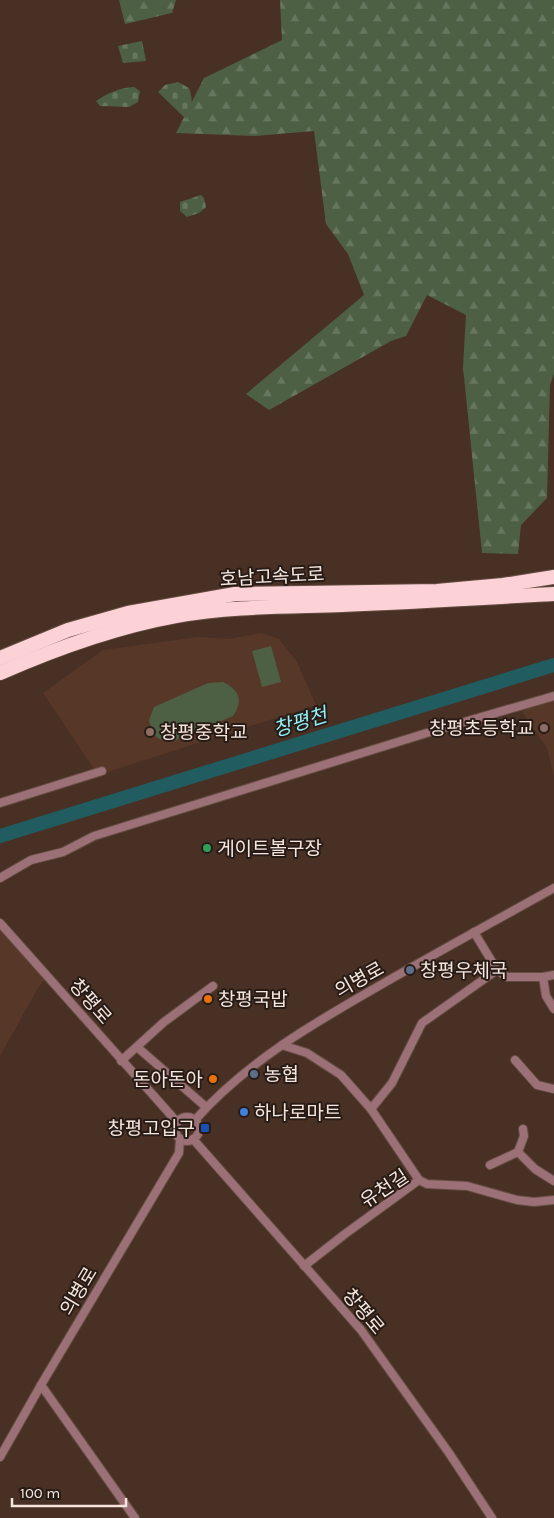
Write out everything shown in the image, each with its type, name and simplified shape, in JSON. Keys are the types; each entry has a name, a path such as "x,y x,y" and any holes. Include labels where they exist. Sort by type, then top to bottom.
{"highway":[{"name":"호남고속도로","path":"0,658 68,630 128,613 235,594 437,591 504,585 554,576"},
{"name":"호남고속도로","path":"0,673 42,654 78,641 176,616 235,609 440,601 554,594"}],"street":[{"path":"0,878 31,860 63,852 94,836 554,696"},
{"path":"0,803 102,771"},
{"name":"의병로","path":"195,1120 206,1107 256,1062 336,1010 554,888"},
{"name":"창평로","path":"0,922 49,976 121,1061 177,1122"},
{"path":"474,932 497,970 507,977 543,977 554,975"},
{"path":"371,1109 392,1083 422,1023 497,970"},
{"path":"543,977 546,996 554,1009"},
{"path":"121,1061 164,1022 213,986"},
{"path":"282,1045 307,1053 341,1075 371,1109 419,1180"},
{"path":"137,1046 206,1107"},
{"path":"516,1060 537,1085 554,1089"},
{"path":"185,1117 195,1120 198,1124 199,1132 193,1139 188,1141 180,1139 175,1133 177,1122 185,1117"},
{"path":"490,1165 518,1152 524,1136 523,1128"},
{"name":"의병로","path":"0,1458 178,1153 180,1139"},
{"name":"창평로","path":"193,1139 361,1330 449,1453 492,1518"},
{"path":"518,1152 535,1169 554,1181"},
{"name":"유천길","path":"304,1266 419,1180 427,1184 467,1186 518,1200 534,1202 554,1200"},
{"path":"41,1385 135,1518"}],"shaded area":[{"name":"창평중학교","path":"261,633 279,639 297,662 316,705 98,775 43,693 103,650 198,637 228,639"},
{"name":"창평초등학교","path":"554,699 554,777 547,748 520,709"},
{"path":"0,926 47,976 38,988 0,1056"}],"green space":[{"path":"119,0 176,0 172,13 125,24"},
{"path":"280,0 554,0 554,374 550,385 547,498 521,525 518,554 482,553 463,367 466,315 427,295 406,336 391,341 269,410 246,394 364,295 348,254 326,224 314,131 255,136 176,133 204,78 282,40"},
{"path":"142,41 146,61 123,63 118,46"},
{"path":"178,82 189,88 191,96 192,104 186,119 158,92 165,85"},
{"path":"134,87 140,91 138,102 129,107 100,106 96,101 114,91"},
{"path":"201,195 204,198 206,207 199,213 187,217 180,211 180,202"},
{"path":"271,646 281,682 262,687 252,651"},
{"path":"223,682 233,688 238,696 238,705 233,716 171,742 161,740 156,736 149,720 154,707 208,683"}],"waterway":[{"name":"창평천","path":"0,836 554,665"}],"place":[{"name":"창평초등학교","path":"544,728"},
{"name":"창평중학교","path":"150,732"},
{"name":"게이트볼구장","path":"207,848"},
{"name":"창평우체국","path":"410,970"},
{"name":"창평국밥","path":"208,999"},
{"name":"농협","path":"254,1074"},
{"name":"돈아돈아","path":"213,1079"},
{"name":"하나로마트","path":"244,1112"},
{"name":"창평고입구","path":"205,1128"}]}
